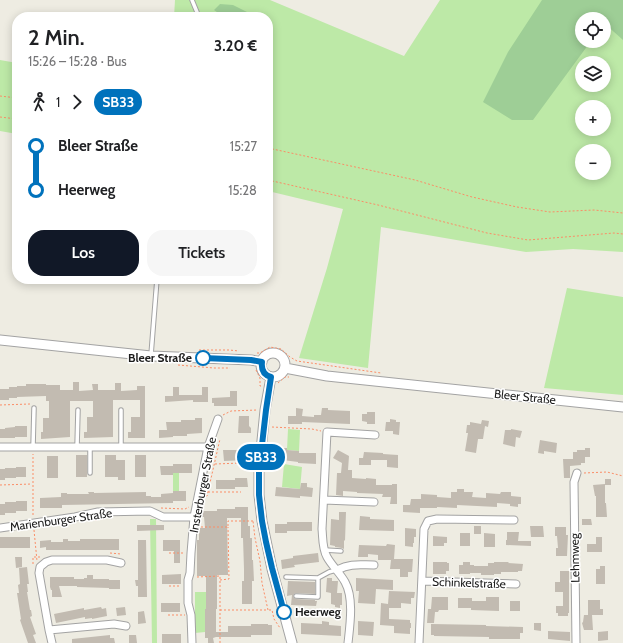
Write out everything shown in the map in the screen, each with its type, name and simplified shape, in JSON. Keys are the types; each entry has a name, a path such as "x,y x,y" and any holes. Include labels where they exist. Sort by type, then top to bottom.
{"street":[{"path":"0,340 150,356 251,360 262,362"},
{"path":"275,379 264,373 262,368 262,362 265,357 271,354 278,354 283,358 285,368 280,375 274,377 275,379 266,410 259,471 257,521 272,568 292,643"},
{"name":"Bleer Straße","path":"285,368 327,376 623,407"},
{"name":"Insterburger Straße","path":"192,643 191,615 188,603 188,580 190,577 194,517 208,447 218,419"},
{"path":"348,643 351,606 346,582 326,556 323,544 322,529 327,432 375,435"},
{"path":"0,447 208,447"},
{"name":"Lehmweg","path":"576,643 574,482 577,473"},
{"path":"324,500 374,502"},
{"name":"Marienburger Straße","path":"0,528 33,524 98,512 150,511 163,517 194,517"},
{"path":"419,643 424,529 428,521 437,519 514,520"},
{"path":"52,643 37,565 52,560 107,560 121,563"},
{"path":"337,570 344,566 350,565 374,565"},
{"name":"Schinkelstraße","path":"422,581 516,584"},
{"path":"49,630 114,624 126,626"}],"lane":[{"path":"192,0 197,12"},
{"path":"150,356 157,284"},
{"path":"33,447 34,408"},
{"path":"78,410 78,447"},
{"path":"121,410 121,447"},
{"path":"90,447 90,473"},
{"path":"325,550 341,551"},
{"path":"286,577 318,578 329,572 337,570"},
{"path":"296,596 318,597 318,578"}],"path":[{"path":"0,96 12,97"},
{"path":"0,117 12,118"},
{"path":"273,149 415,180 472,197 517,208 550,212 594,210 623,213"},
{"path":"273,181 378,205 487,233 528,240 614,233 623,234"},
{"path":"252,353 260,353 270,347 281,349 297,361"},
{"path":"275,379 294,377"},
{"path":"0,405 31,404 34,408"},
{"path":"218,419 231,411 255,410"},
{"path":"272,428 312,429 327,432"},
{"path":"33,447 33,524 37,565"},
{"name":"Insterburger Straße","path":"214,464 241,464"},
{"path":"577,473 607,472 623,476"},
{"path":"0,484 33,484"},
{"name":"Insterburger Straße","path":"208,492 241,492"},
{"path":"161,508 186,509 190,506"},
{"path":"91,521 104,519"},
{"name":"Insterburger Straße","path":"196,527 228,527 228,521 257,521"},
{"path":"257,521 255,538 268,610"},
{"path":"220,580 229,579 228,527"},
{"path":"106,553 121,554"},
{"path":"169,553 191,553"},
{"path":"36,557 33,557 37,565"},
{"path":"36,557 44,557"},
{"path":"190,577 220,576 220,643"},
{"path":"168,586 188,586"},
{"path":"220,610 272,610 274,619 280,628"},
{"path":"168,615 191,615"}],"green space":[{"path":"175,0 270,0 404,56 440,0 623,0 623,252 573,249 526,252 381,227 368,368 299,358 327,268 343,209 273,192 273,12 174,12"},
{"path":"542,0 623,0 623,40 611,29 611,12 575,12 575,48 586,48 580,56 575,56 575,63 533,120 512,120 483,102 508,52"},
{"path":"220,4 233,5 247,12 217,12 214,10"},
{"path":"0,60 12,62 12,133 0,131"},
{"path":"567,288 623,297 623,395 544,388"},
{"path":"288,429 300,430 299,451 287,450"},
{"path":"284,464 302,467 300,489 282,487"},
{"path":"173,473 179,473 179,491 173,491"},
{"path":"150,519 156,519 157,643 152,643"},
{"path":"195,592 206,592 205,632 195,633"}],"building":[{"path":"73,382 79,382 79,391 93,390 92,384 98,384 98,390 115,390 115,383 121,383 121,391 137,390 137,386 145,386 145,438 128,438 128,432 131,432 131,417 140,417 140,400 113,400 113,437 84,438 84,432 87,432 87,417 93,417 93,401 70,401 70,437 41,439 41,432 43,432 43,418 49,418 49,401 46,401 46,396 17,397 9,398 9,400 0,400 0,389 26,386 26,384 46,384 60,385 60,390 73,390"},
{"path":"173,387 179,387 179,395 202,395 202,387 208,387 208,402 193,402 193,400 165,402 165,396 173,396"},
{"path":"230,391 237,391 237,406 214,406 214,403 212,403 212,398 230,397"},
{"path":"296,408 303,409 302,416 314,417 314,415 321,415 322,408 328,408 328,410 350,411 350,424 302,422 302,424 288,424 288,416 296,416"},
{"path":"367,412 375,412 375,424 367,424 367,422 362,421 362,414 367,414"},
{"path":"239,416 249,416 251,433 238,433"},
{"path":"195,418 202,418 202,433 187,434 187,436 159,438 159,430 167,430 166,422 181,422 181,420 195,420"},
{"path":"390,419 400,422 399,435 393,434 393,431 385,431 386,422 390,422"},
{"path":"482,420 489,421 488,427 485,426 483,439 478,439 476,453 465,451 468,433 466,433 467,425 470,425 470,422 481,424"},
{"path":"15,426 27,426 27,437 0,438 0,429"},
{"path":"511,429 522,431 520,438 516,437 515,447 503,444 505,430"},
{"path":"540,440 557,443 556,453 544,451 544,454 538,453"},
{"path":"276,448 287,448 287,450 299,451 299,453 316,453 316,464 275,459"},
{"path":"585,448 590,448 590,457 585,457 585,463 581,463 581,465 570,466 570,478 564,478 563,459 573,459 573,452 577,452 577,450 585,450"},
{"path":"223,450 247,450 247,460 224,461"},
{"path":"338,450 349,456 348,470 352,470 352,478 376,479 376,485 397,484 397,504 390,504 391,497 382,497 383,494 343,491 343,496 336,495 337,473 341,473 342,463 333,458"},
{"path":"364,452 398,455 398,468 387,467 387,460 371,460 371,465 359,465 359,458 363,458"},
{"path":"76,455 87,455 87,477 76,477"},
{"path":"105,455 116,455 116,460 125,460 125,480 118,480 118,477 105,477"},
{"path":"135,455 146,455 146,477 135,477"},
{"path":"47,456 58,456 58,478 47,478"},
{"path":"173,464 192,464 192,473 173,473 173,475 161,475 160,466 173,466"},
{"path":"26,467 26,477 5,478 5,480 0,480 0,469"},
{"path":"235,478 247,478 248,487 216,489 216,480 235,480"},
{"path":"605,479 611,479 611,485 605,485 607,517 596,517 596,496 593,485 605,484"},
{"path":"301,483 307,483 307,487 313,488 312,497 300,496 300,498 275,496 276,487 300,489"},
{"path":"457,489 464,489 464,492 473,492 472,497 486,498 486,493 500,494 501,492 511,492 511,496 521,497 521,504 518,504 518,507 510,506 510,504 497,503 497,507 457,505 457,508 420,508 420,513 403,512 403,505 410,505 411,499 421,499 421,494 451,498 451,492 457,492"},
{"path":"173,491 186,491 186,501 173,501 173,503 62,505 62,508 40,508 40,498 61,497 61,493 89,494 88,492 146,492 146,496 161,497 161,494 173,493"},
{"path":"16,501 27,501 27,511 16,511 16,513 5,513 5,515 0,515 0,504"},
{"path":"235,507 248,507 248,526 250,526 250,538 252,538 254,581 252,581 252,604 242,604 242,581 244,581 244,569 241,518 227,518 228,575 217,575 216,632 228,632 228,626 268,624 272,625 272,635 251,635 251,637 216,637 213,638 214,643 208,643 208,638 205,638 206,576 197,576 197,540 199,540 199,528 205,528 204,517 201,517 201,511 235,509"},
{"path":"339,512 346,512 344,549 330,545 331,519 339,520"},
{"path":"360,516 370,517 370,519 394,520 394,531 359,530"},
{"path":"582,519 591,519 592,525 582,525"},
{"path":"287,522 312,522 312,531 287,531 287,533 275,533 275,524 287,524"},
{"path":"137,525 164,525 164,530 137,531"},
{"path":"474,526 481,526 481,534 474,534"},
{"path":"530,526 543,526 544,537 531,537"},
{"path":"555,527 566,527 566,535 568,535 567,556 556,556 556,548 558,548 557,536 555,536"},
{"path":"405,528 416,529 416,537 414,537 413,547 405,546"},
{"path":"507,532 519,532 518,541 531,541 531,546 506,545"},
{"path":"460,533 470,533 470,546 460,546"},
{"path":"484,533 495,534 495,547 484,547"},
{"path":"433,536 447,537 447,543 444,543 444,546 433,546"},
{"path":"0,537 30,537 30,548 0,548"},
{"path":"596,537 602,537 602,552 587,552 587,544 596,544"},
{"path":"63,539 68,539 68,541 80,541 80,539 119,539 119,550 46,550 46,547 40,548 40,541 51,540 51,542 63,542"},
{"path":"138,540 146,540 147,597 138,597 138,586 136,586 135,580 138,580"},
{"path":"163,540 180,540 180,563 174,563 174,551 163,551"},
{"path":"387,544 395,545 394,559 413,559 412,572 408,572 408,577 400,577 400,569 390,569 391,560 378,560 378,555 368,554 368,557 358,557 359,545 386,546"},
{"path":"318,553 319,562 294,565 295,567 282,569 281,560 293,558 293,556"},
{"path":"15,557 22,557 22,567 16,568"},
{"path":"433,562 449,563 449,571 446,571 446,574 433,574"},
{"path":"463,562 470,562 470,565 474,566 488,566 488,563 494,562 523,564 522,571 518,572 501,572 501,574 494,575 481,575 481,573 459,574 459,565 463,565"},
{"path":"600,566 605,566 605,584 596,584 596,569 600,569"},
{"path":"27,567 29,584 27,584 27,592 32,616 30,617 36,634 33,635 36,643 28,643 20,620 17,593 19,593 18,585 20,584 19,568"},
{"path":"560,571 569,571 568,616 558,616 558,613 556,613 556,606 563,606 563,592 555,592 555,582 560,582"},
{"path":"181,574 181,584 162,584 162,575"},
{"path":"87,575 93,575 93,579 120,580 120,589 59,586 62,597 52,597 50,577 74,577 74,579 84,579 87,578"},
{"path":"327,578 332,578 332,581 338,581 337,593 342,593 342,605 340,605 340,608 331,604 331,593 326,592"},
{"path":"356,578 393,580 393,590 376,589 375,604 358,603 359,591 356,591"},
{"path":"288,581 315,582 315,594 296,593 293,596 296,599 315,600 317,601 316,606 291,605 292,595 287,596"},
{"path":"389,591 415,592 414,598 411,598 411,604 401,603 401,608 389,608 389,619 410,620 410,634 394,633 394,626 380,625 381,603 388,604"},
{"path":"432,597 448,597 448,610 439,610 438,612 435,612 434,623 427,623 428,609 431,609"},
{"path":"486,597 499,597 499,611 458,608 458,598 472,598 472,601 486,601"},
{"path":"588,600 600,600 600,609 603,609 603,615 588,615"},
{"path":"510,601 520,601 520,611 510,611"},
{"path":"161,603 180,603 180,612 161,612"},
{"path":"101,607 102,609 106,608 107,616 92,619 85,619 85,617 56,623 54,614 84,608 84,610"},
{"path":"125,607 126,615 117,616 116,608"},
{"path":"144,611 146,623 138,624 138,612"},
{"path":"584,615 592,615 593,630 584,630 582,623"},
{"path":"322,621 329,622 329,625 341,626 341,636 301,634 301,623 322,624"},
{"path":"358,621 374,622 373,636 358,635"},
{"path":"534,623 541,623 541,631 534,630"},
{"path":"431,624 523,627 523,633 520,633 520,639 434,636 431,635"},
{"path":"548,631 570,632 570,641 548,639"},
{"path":"608,631 608,640 598,641 598,632"},
{"path":"162,634 181,634 181,643 162,643"},
{"path":"110,635 110,638 114,638 115,643 72,643 72,639"},
{"path":"129,635 136,635 137,643 129,643"}],"bus line":[{"name":"SB33","path":"203,358 251,360 262,362 264,373 271,377 259,471 259,495 266,542 284,612"}],"place":[{"name":"Bleer Straße","path":"203,358"},
{"name":"Heerweg","path":"284,612"}]}
